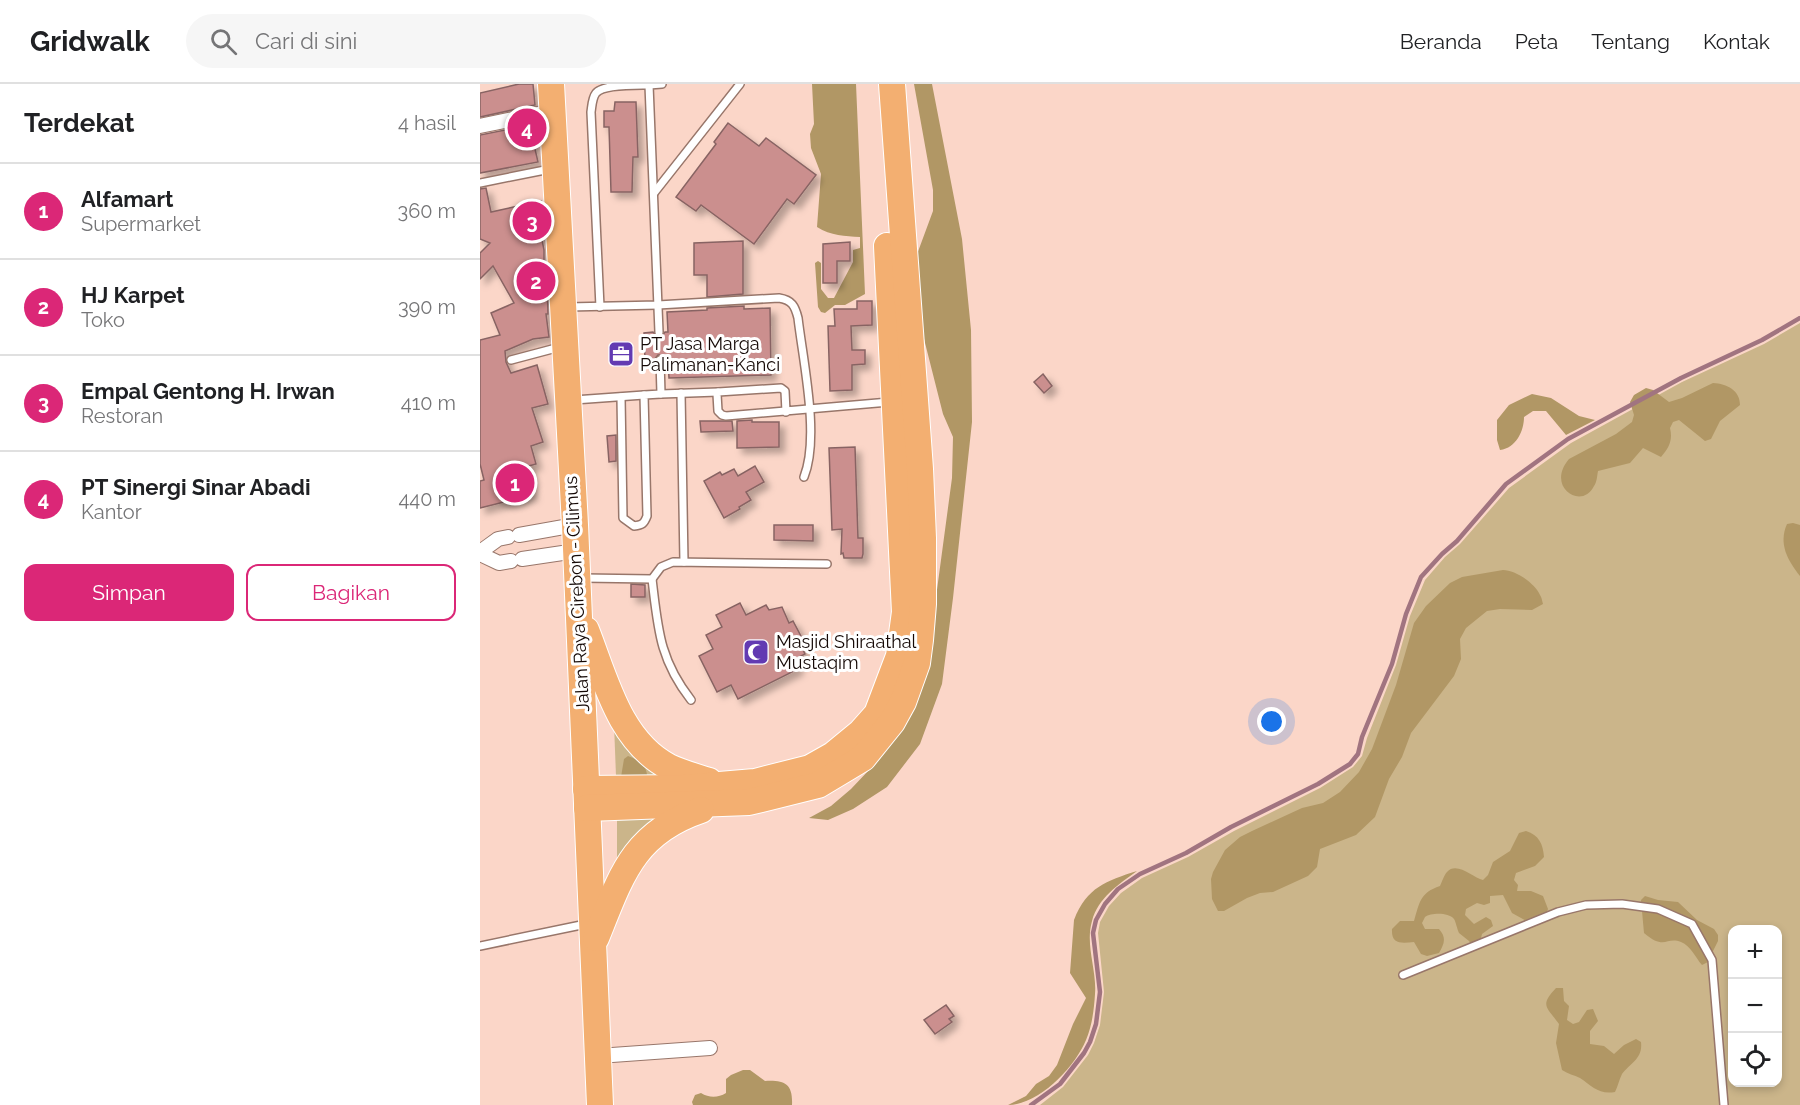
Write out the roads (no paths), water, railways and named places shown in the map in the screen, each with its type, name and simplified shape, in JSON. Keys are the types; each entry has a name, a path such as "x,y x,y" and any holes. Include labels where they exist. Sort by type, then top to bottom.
{"highway":[{"name":"Jalan Raya Cirebon - Cilimus","path":"551,84 575,525 600,1105"},
{"path":"592,933 628,864 648,839 673,821 721,794 755,782 810,768 833,755 861,732 877,714 899,656 905,612 886,242 881,84"},
{"path":"578,610 619,714 629,732 653,757 721,794 749,802 818,784 863,758 892,722 903,702 917,663 923,604 921,481 892,84"},
{"path":"587,799 721,794"}],"street":[{"path":"480,126 552,111"},
{"path":"575,525 498,538 480,553 499,563 576,551"},
{"path":"598,1056 710,1048"}],"lane":[{"path":"600,307 592,104 597,91 604,87 662,84"},
{"path":"654,193 740,84"},
{"path":"650,85 659,332"},
{"path":"480,183 555,168"},
{"path":"564,307 658,305 780,298 789,300 795,307 798,318 809,410 809,456 804,477"},
{"path":"511,360 565,346"},
{"path":"660,360 661,394"},
{"path":"568,400 781,388 785,391 786,412"},
{"path":"718,392 718,411 722,415 896,402"},
{"path":"681,393 684,562"},
{"path":"621,397 623,518 634,526 644,523 647,516 644,395"},
{"path":"691,700 676,682 662,644 652,579 661,567 673,562 827,564"},
{"path":"577,578 652,579"},
{"path":"1403,975 1558,912 1586,904 1622,904 1658,909 1692,924 1712,960 1724,1105"},
{"path":"480,946 592,933"}],"waterway":[{"path":"1031,1105 1060,1084 1090,1042 1096,1024 1100,992 1093,933 1096,920 1105,904 1118,889 1140,874 1186,853 1231,827 1318,784 1350,764 1358,754 1362,737 1392,664 1406,614 1421,577 1457,541 1506,484 1568,439 1681,378 1762,340 1800,318"}],"place":[{"name":"PT Sinergi Sinar Abadi","path":"527,128"},
{"name":"Empal Gentong H. Irwan","path":"532,221"},
{"name":"HJ Karpet","path":"536,281"},
{"name":"PT Jasa Marga Palimanan-Kanci","path":"621,354"},
{"name":"Alfamart","path":"515,483"},
{"name":"Masjid Shiraathal Mustaqim","path":"756,652"}]}
